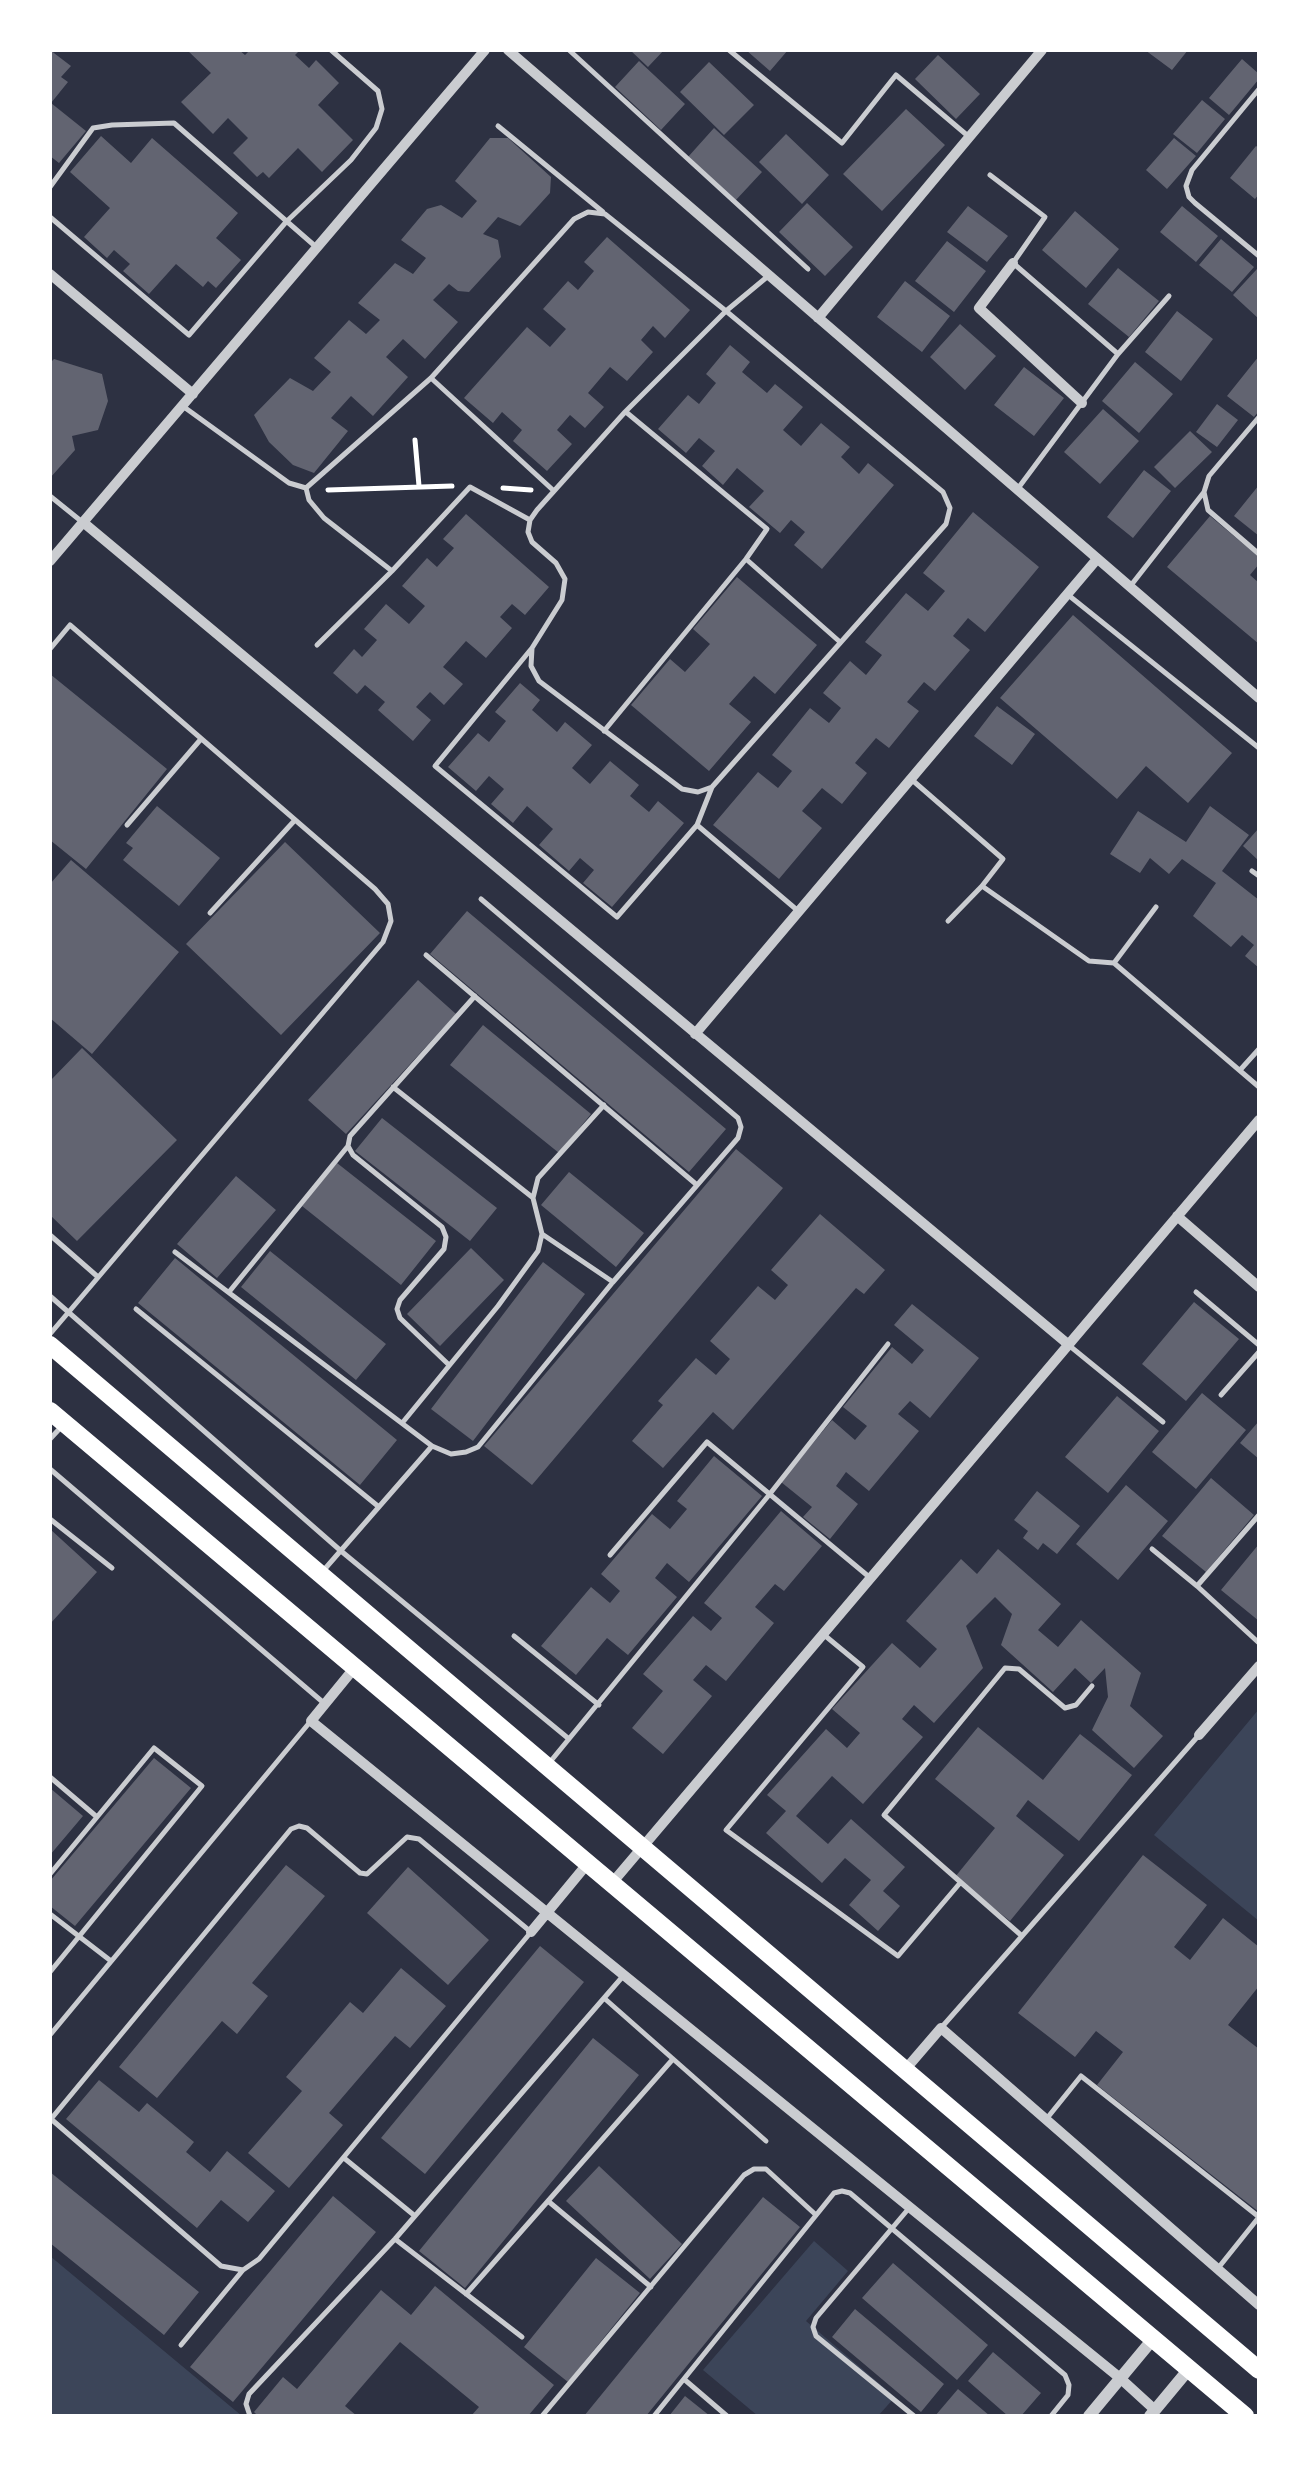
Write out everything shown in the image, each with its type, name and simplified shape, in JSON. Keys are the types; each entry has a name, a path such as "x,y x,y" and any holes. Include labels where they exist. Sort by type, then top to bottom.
{"main road":[{"path":"50,1345 1259,2370"},
{"path":"57,1417 1246,2416"}],"street":[{"path":"50,562 485,50"},
{"path":"508,50 1259,698"},
{"path":"818,318 1042,50"},
{"path":"1012,263 978,308 1082,403"},
{"path":"50,274 193,394"},
{"path":"84,523 1069,1345"},
{"path":"695,1034 1097,559"},
{"path":"612,1883 1259,1120"},
{"path":"1177,1216 1259,1287"},
{"path":"356,1666 311,1721 1120,2378 1152,2413 1189,2369"},
{"path":"1199,1735 1259,1666"},
{"path":"530,1932 588,1863"},
{"path":"904,2071 941,2028 1259,2306"},
{"path":"1088,2416 1153,2338"}],"lane":[{"path":"50,216 189,334 286,222 352,160 376,128 382,109 378,92 331,50"},
{"path":"730,50 842,143 896,75 970,137"},
{"path":"571,51 808,269"},
{"path":"1259,89 1192,170 1186,186 1195,204 1259,256"},
{"path":"50,187 93,128 174,123 318,248"},
{"path":"498,126 726,311 943,492 950,508 946,524 712,787 697,825 617,917 435,766 532,648 562,600 565,578 556,563 532,542 528,532 530,520 625,412 726,311 768,276"},
{"path":"990,176 1045,218 1012,263 1118,354"},
{"path":"306,488 431,378 574,219 588,212 605,214"},
{"path":"1017,490 1118,354 1169,296"},
{"path":"431,378 554,491"},
{"path":"183,406 289,483 306,488"},
{"path":"604,731 767,529 625,412"},
{"path":"1130,586 1204,492 1209,476 1259,417"},
{"path":"317,646 470,487 530,520"},
{"path":"306,488 309,500 324,518 392,571"},
{"path":"1204,492 1208,510 1259,554"},
{"path":"50,496 84,523"},
{"path":"746,558 840,642"},
{"path":"1067,594 1259,748"},
{"path":"50,649 70,625 374,889 388,904 391,921 383,942 50,1334"},
{"path":"532,648 531,666 538,681 682,789 698,792 712,787"},
{"path":"127,826 201,739"},
{"path":"911,779 1003,858 948,921"},
{"path":"210,913 295,820"},
{"path":"697,825 798,912"},
{"path":"1252,870 1259,876"},
{"path":"982,886 1089,961 1114,963 1259,1086"},
{"path":"175,1252 432,1446 450,1454 478,1446 738,1138 741,1127 738,1118 481,899"},
{"path":"1114,963 1156,907"},
{"path":"426,955 697,1185"},
{"path":"229,1292 348,1146 350,1136 475,996"},
{"path":"1240,1070 1259,1049"},
{"path":"394,1088 533,1198"},
{"path":"402,1422 538,1251 542,1234 533,1198 538,1178 604,1105"},
{"path":"348,1146 353,1155 442,1227 446,1236 444,1249 400,1300 398,1309 400,1318 448,1364"},
{"path":"542,1234 613,1282"},
{"path":"50,1235 98,1277"},
{"path":"1196,1292 1259,1348 1221,1395"},
{"path":"50,1296 341,1551 570,1739"},
{"path":"136,1309 379,1507"},
{"path":"546,1767 888,1344"},
{"path":"1069,1345 1163,1422"},
{"path":"50,1439 57,1417"},
{"path":"610,1555 708,1442 870,1578"},
{"path":"320,1575 432,1446"},
{"path":"50,1469 325,1704"},
{"path":"1197,1586 1259,1515"},
{"path":"50,1519 112,1568"},
{"path":"1152,1550 1259,1643"},
{"path":"823,1634 863,1668 726,1830 898,1956 960,1884"},
{"path":"514,1636 598,1706"},
{"path":"1022,1936 884,1815 1006,1668 1019,1669 1065,1708 1076,1705 1092,1686"},
{"path":"50,2035 311,1721"},
{"path":"941,2028 1199,1735"},
{"path":"50,1874 154,1748 202,1786 50,1972"},
{"path":"50,1776 97,1816"},
{"path":"181,2345 243,2270 259,2258 530,1932 413,1836 406,1837 368,1874 360,1872 307,1828 291,1829 50,2119 221,2266 243,2270"},
{"path":"50,1914 111,1961"},
{"path":"250,2416 246,2404 249,2394 395,2240 624,1975"},
{"path":"604,1998 766,2141"},
{"path":"466,2294 673,2059"},
{"path":"1046,2120 1082,2076 1259,2218 1217,2269"},
{"path":"343,2158 416,2216"},
{"path":"542,2416 744,2175 754,2168 766,2169 816,2215"},
{"path":"654,2416 834,2193 842,2191 850,2193 1065,2375 1070,2385 1068,2395 1051,2416"},
{"path":"548,2201 652,2287"},
{"path":"910,2207 816,2318 813,2327 816,2336 914,2416"},
{"path":"395,2240 522,2337"},
{"path":"685,2380 726,2416"},
{"path":"896,2416 903,2408"}],"path":[{"path":"356,488 419,486 415,440"}],"shaded area":[{"path":"1259,1709 1259,1921 1154,1835"},
{"path":"814,2241 848,2271 806,2321 895,2397 878,2416 758,2416 703,2370"},
{"path":"50,2256 242,2416 50,2416"}],"building":[{"path":"50,50 71,66 61,77 68,82 51,103 86,131 59,163 50,156"},
{"path":"187,50 239,50 245,55 250,50 300,50 295,55 309,68 316,60 339,83 318,105 353,140 322,172 298,148 269,178 263,172 257,177 233,153 248,138 228,118 213,134 181,102 211,73"},
{"path":"630,50 664,50 648,67"},
{"path":"746,50 788,50 770,71"},
{"path":"1145,50 1188,50 1172,70"},
{"path":"938,55 980,94 956,119 915,79"},
{"path":"1242,59 1259,74 1259,79 1229,115 1209,98"},
{"path":"639,61 685,104 661,130 615,87"},
{"path":"709,62 754,105 724,135 680,92"},
{"path":"1202,100 1225,119 1197,153 1173,134"},
{"path":"906,109 945,145 882,211 843,174"},
{"path":"714,128 762,172 735,201 688,157"},
{"path":"786,134 829,175 802,204 759,162"},
{"path":"101,136 131,163 152,138 238,213 216,238 241,260 216,288 208,281 203,287 176,264 149,294 123,271 130,264 114,250 107,258 84,237 110,208 70,172"},
{"path":"490,138 508,138 551,177 550,193 520,226 498,217 483,234 498,240 501,257 469,292 458,291 449,284 433,300 458,322 425,359 403,339 386,357 408,377 373,416 351,396 331,418 348,431 314,473 293,465 269,442 254,415 290,378 313,391 331,372 314,358 349,320 366,334 380,320 358,303 395,263 413,274 426,258 401,240 427,209 441,205 462,218 477,201 455,181"},
{"path":"1174,138 1196,156 1167,189 1146,170"},
{"path":"1256,146 1259,194 1255,199 1230,178"},
{"path":"807,203 853,247 825,276 779,232"},
{"path":"968,206 1008,236 987,262 947,232"},
{"path":"1182,206 1218,236 1196,262 1160,232"},
{"path":"1075,211 1119,249 1086,288 1042,250"},
{"path":"607,237 690,310 665,338 653,326 641,340 653,352 627,381 610,367 588,393 604,407 585,428 570,415 557,430 572,444 547,471 513,441 522,430 502,412 493,423 464,398 527,327 550,347 566,329 543,309 568,281 578,290 594,271 584,262"},
{"path":"1221,239 1254,267 1232,292 1199,265"},
{"path":"947,241 986,271 954,312 915,281"},
{"path":"1118,268 1159,301 1129,337 1088,304"},
{"path":"1259,271 1259,319 1233,295"},
{"path":"905,281 950,316 922,352 877,317"},
{"path":"1177,311 1213,339 1181,381 1145,352"},
{"path":"960,324 996,356 965,390 930,357"},
{"path":"730,345 750,362 742,372 767,393 775,384 803,407 783,430 801,446 821,423 850,447 841,457 859,474 868,463 894,485 822,569 794,545 805,532 791,520 780,533 749,507 764,491 737,468 723,485 702,466 715,451 699,438 686,453 658,429 688,395 699,404 716,383 706,374"},
{"path":"1259,356 1259,411 1254,417 1227,396"},
{"path":"54,359 102,374 108,401 98,430 72,436 75,450 50,478 50,363"},
{"path":"1135,362 1173,394 1139,433 1102,401"},
{"path":"1024,367 1064,398 1034,436 994,405"},
{"path":"1217,404 1238,420 1217,447 1196,432"},
{"path":"1103,409 1139,441 1100,484 1064,452"},
{"path":"1190,431 1212,452 1175,488 1154,467"},
{"path":"1144,470 1171,491 1133,538 1107,517"},
{"path":"1259,485 1259,536 1234,516"},
{"path":"973,512 1039,567 985,632 968,618 953,636 970,650 935,691 924,682 907,702 919,711 889,748 876,738 855,763 867,773 842,804 822,788 802,811 822,828 779,879 713,825 758,772 778,788 792,771 772,755 810,708 829,723 841,708 823,693 850,661 866,675 882,655 865,642 906,593 928,611 945,591 923,573"},
{"path":"466,514 549,587 525,615 512,604 500,617 512,628 486,658 466,641 443,667 463,684 444,705 430,692 416,707 431,720 413,741 378,710 385,702 365,685 357,694 333,673 354,649 362,657 377,640 364,629 386,604 409,624 425,606 402,586 427,558 437,567 454,548 443,539"},
{"path":"1210,516 1259,557 1259,564 1250,575 1259,583 1259,644 1167,567"},
{"path":"737,577 817,645 775,694 754,676 729,704 751,722 709,771 631,705 670,659 685,672 710,644 693,629"},
{"path":"1073,615 1232,753 1188,803 1146,766 1117,799 1000,698"},
{"path":"50,674 167,769 86,869 50,840"},
{"path":"520,683 540,700 532,710 557,732 565,722 592,745 572,768 590,784 610,761 639,785 630,796 649,812 658,801 684,823 612,907 583,883 594,870 580,858 569,871 539,845 553,829 527,806 513,823 491,804 504,789 489,776 476,791 448,767 478,733 489,742 506,721 495,712"},
{"path":"997,706 1035,734 1012,765 974,736"},
{"path":"157,806 220,858 179,906 123,860 133,848 126,843"},
{"path":"1210,806 1249,835 1222,871 1259,900 1259,968 1245,956 1254,945 1242,935 1231,947 1193,916 1216,883 1182,859 1169,874 1150,858 1140,873 1110,854 1138,811 1186,842"},
{"path":"1259,828 1259,861 1243,846"},
{"path":"285,842 380,933 281,1035 186,944"},
{"path":"71,860 179,952 92,1054 50,1018 50,884"},
{"path":"467,911 726,1129 689,1172 430,954"},
{"path":"418,980 456,1014 346,1134 308,1100"},
{"path":"483,1025 591,1114 559,1153 450,1065"},
{"path":"82,1048 177,1140 77,1241 50,1215 50,1081"},
{"path":"382,1118 497,1208 470,1241 355,1151"},
{"path":"736,1149 783,1188 532,1485 484,1446"},
{"path":"337,1163 436,1241 401,1285 302,1206"},
{"path":"569,1172 644,1233 616,1267 541,1205"},
{"path":"236,1176 276,1210 217,1278 177,1244"},
{"path":"820,1214 885,1270 864,1294 856,1288 733,1430 713,1412 663,1468 632,1441 663,1405 658,1401 696,1358 716,1375 730,1359 710,1341 758,1286 775,1300 788,1285 771,1270"},
{"path":"471,1248 504,1280 440,1346 407,1314"},
{"path":"270,1251 386,1344 356,1380 241,1287"},
{"path":"175,1258 397,1440 360,1485 138,1303"},
{"path":"543,1262 585,1294 473,1441 431,1409"},
{"path":"1194,1302 1239,1339 1186,1401 1142,1364"},
{"path":"912,1304 979,1358 930,1418 910,1401 898,1414 919,1431 869,1491 846,1472 836,1486 858,1504 830,1539 803,1517 812,1507 781,1482 832,1420 855,1440 867,1426 843,1407 892,1347 912,1364 924,1350 894,1325"},
{"path":"1202,1393 1246,1430 1196,1489 1152,1452"},
{"path":"1117,1396 1159,1431 1108,1493 1065,1457"},
{"path":"1259,1421 1259,1459 1240,1443"},
{"path":"714,1456 762,1496 689,1582 667,1563 655,1578 677,1597 628,1655 607,1638 576,1675 541,1646 591,1587 610,1603 620,1591 601,1574 652,1514 670,1529 687,1509 677,1501"},
{"path":"1211,1478 1254,1515 1206,1572 1162,1536"},
{"path":"1126,1485 1168,1521 1118,1580 1076,1544"},
{"path":"1037,1491 1080,1526 1057,1554 1043,1543 1038,1550 1023,1538 1028,1531 1014,1520"},
{"path":"781,1511 822,1546 784,1591 775,1584 755,1607 774,1623 726,1681 706,1665 693,1680 712,1696 663,1754 632,1728 663,1691 643,1674 693,1616 711,1631 722,1618 704,1603"},
{"path":"50,1529 97,1572 50,1624"},
{"path":"1259,1544 1259,1621 1221,1590"},
{"path":"998,1549 1061,1604 1038,1630 1058,1647 1081,1620 1141,1673 1130,1706 1163,1736 1134,1768 1092,1730 1108,1697 1105,1668 1091,1683 1075,1668 1053,1692 1001,1645 1012,1614 995,1597 966,1626 983,1668 934,1723 914,1705 902,1719 923,1737 863,1804 832,1776 796,1816 828,1844 851,1819 905,1867 883,1891 900,1906 878,1931 849,1905 871,1880 845,1858 822,1883 766,1833 786,1811 767,1795 826,1729 847,1748 860,1733 832,1709 892,1643 920,1668 937,1649 906,1621 961,1559 977,1574"},
{"path":"978,1727 1043,1780 1080,1734 1132,1775 1079,1841 1028,1800 1016,1816 1064,1855 1010,1921 955,1877 995,1828 935,1779"},
{"path":"154,1758 191,1788 75,1926 50,1906 50,1881"},
{"path":"50,1788 83,1816 50,1855"},
{"path":"1143,1855 1207,1905 1174,1947 1190,1960 1223,1918 1259,1947 1259,1986 1228,2025 1259,2049 1259,2212 1097,2085 1123,2052 1096,2031 1075,2057 1018,2013"},
{"path":"286,1865 325,1896 252,1983 268,1996 237,2034 222,2021 157,2098 119,2067"},
{"path":"408,1867 489,1940 448,1985 367,1913"},
{"path":"540,1946 584,1982 425,2174 381,2138"},
{"path":"401,1968 446,2006 410,2048 395,2036 329,2113 343,2125 289,2188 248,2153 302,2091 286,2077 350,2002 363,2013"},
{"path":"593,2038 639,2075 465,2288 419,2251"},
{"path":"99,2080 139,2112 147,2103 194,2142 186,2152 210,2172 227,2151 275,2191 248,2222 221,2200 197,2228 66,2119"},
{"path":"599,2166 682,2244 650,2279 566,2201"},
{"path":"50,2172 199,2292 164,2335 50,2243"},
{"path":"333,2196 376,2232 233,2402 190,2367"},
{"path":"763,2197 800,2227 646,2416 584,2416"},
{"path":"596,2258 640,2293 568,2382 524,2347"},
{"path":"893,2263 988,2345 957,2380 862,2298"},
{"path":"435,2286 554,2385 528,2416 471,2416 479,2407 400,2342 345,2406 357,2416 258,2416 254,2412 283,2377 297,2389 381,2290 411,2315"},
{"path":"855,2309 944,2384 921,2412 832,2337"},
{"path":"993,2352 1041,2393 1021,2416 1008,2416 968,2381"},
{"path":"958,2389 990,2416 935,2416"},
{"path":"685,2396 710,2416 669,2416"}]}
